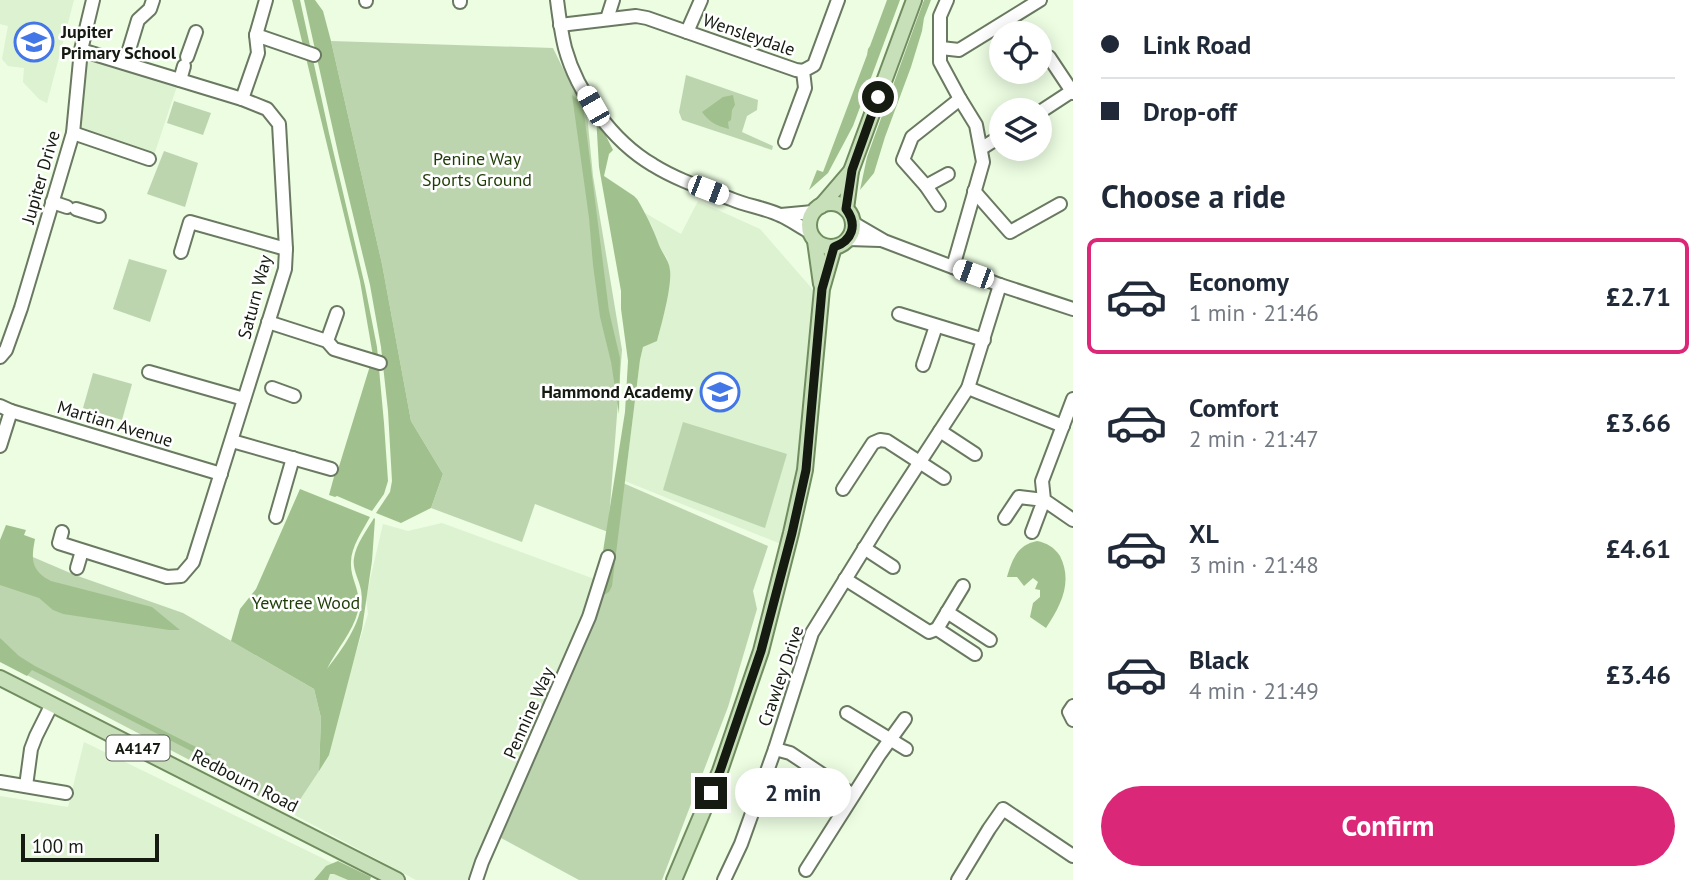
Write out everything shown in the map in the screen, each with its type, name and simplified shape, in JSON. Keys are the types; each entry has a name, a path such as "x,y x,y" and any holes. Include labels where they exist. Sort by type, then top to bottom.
{"main road":[{"path":"812,236 826,247 843,244 849,239 852,230 849,216 852,170 914,0"},
{"path":"822,289 809,221 852,170"},
{"path":"817,209 832,203 839,205 849,216"},
{"path":"674,880 720,771 761,651 771,612 806,470 822,289 834,247"},
{"name":"Redbourn Road","path":"2,679 380,876 397,880"}],"street":[{"name":"Jupiter Drive","path":"0,357 6,349 21,308 73,133 81,50 93,0"},
{"path":"125,63 138,20 150,9 153,0"},
{"path":"242,99 258,53 256,35 266,0"},
{"path":"557,0 560,25 570,63 608,128 626,145 652,165 748,206 780,215 812,236"},
{"path":"607,19 614,0"},
{"path":"687,32 701,0"},
{"path":"785,142 805,88 803,71 814,65 838,0"},
{"path":"947,0 940,16 940,62 976,125 983,162 953,267"},
{"path":"940,48 959,50 1040,0"},
{"name":"Wensleydale","path":"560,25 636,16 647,18 796,71 803,71"},
{"path":"180,80 196,32"},
{"path":"256,35 314,55"},
{"name":"Saturn Way","path":"62,532 59,543 167,577 181,576 193,562 244,398 261,385 268,322 285,269 286,249 279,124 267,109 81,50"},
{"path":"1052,61 1073,92 1052,105"},
{"path":"940,205 903,160 912,137 960,99"},
{"path":"73,133 149,159"},
{"path":"982,148 989,144"},
{"path":"926,186 948,174"},
{"path":"974,191 1010,232 1060,204"},
{"path":"52,202 99,216"},
{"path":"780,215 817,209"},
{"path":"849,216 884,241 1000,285 1073,309"},
{"path":"181,252 190,222 286,249"},
{"path":"849,239 884,241"},
{"name":"Crawley Drive","path":"724,880 741,844 775,749 811,633 968,388 1000,285"},
{"path":"327,341 337,313"},
{"path":"899,314 984,340"},
{"path":"268,322 327,341 334,349 380,363"},
{"path":"923,365 936,326"},
{"path":"149,372 244,398"},
{"path":"261,385 294,396"},
{"path":"968,388 1063,426"},
{"path":"1032,532 1044,500 1042,481 1073,399"},
{"path":"0,446 5,409"},
{"name":"Martian Avenue","path":"5,409 221,474"},
{"path":"940,431 975,454"},
{"path":"844,489 873,443 880,440 887,441 944,478"},
{"path":"232,441 331,469"},
{"path":"276,517 293,458"},
{"path":"1005,517 1018,497 1044,500 1073,520"},
{"path":"864,548 893,567"},
{"path":"77,568 82,551"},
{"name":"Pennine Way","path":"476,880 589,617 608,557"},
{"path":"845,579 929,632 937,629 963,586"},
{"path":"947,612 990,640"},
{"path":"937,629 975,654"},
{"path":"26,786 31,749 52,704"},
{"path":"1073,706 1069,712 1073,720"},
{"path":"847,713 906,749"},
{"path":"806,870 905,719"},
{"path":"775,749 790,753 853,795"},
{"path":"0,782 66,793"},
{"path":"958,880 1003,809 1073,856"}],"shaded area":[{"name":"Jupiter Primary School","path":"0,0 74,0 47,103 39,99 23,82 24,68 8,66 2,59 8,26 0,24"},
{"path":"87,57 120,69 178,83 153,158 73,134"},
{"name":"Hammond Academy","path":"698,201 760,229 814,291 797,473 781,544 625,481 640,360 643,347 657,340 665,310 670,271 667,258 659,247 645,213 681,234"},
{"path":"442,523 597,580 585,615 468,880 416,880 291,813 298,790 319,771 368,614 366,597 383,524 408,531"},
{"path":"84,742 365,880 0,880 0,796 68,807"}],"green space":[{"path":"292,0 300,0 377,347 388,481 384,494 372,511 329,495 373,356 360,281"},
{"path":"304,0 315,0 323,11 331,41 382,264 411,421 443,474 431,508 401,523 376,513 390,492 392,481 381,347 370,285"},
{"path":"887,0 900,0 853,126 828,173 809,190 817,170 823,172"},
{"path":"924,0 931,0 911,67 874,173 860,190 867,157"},
{"name":"Penine Way Sports Ground","path":"331,41 553,48 574,91 586,104 593,176 622,350 608,532 535,504 522,542 431,508 443,474 411,421 382,264"},
{"path":"686,75 758,100 757,110 747,116 742,132 773,146 772,150 682,120 679,112"},
{"path":"572,95 583,105 609,311 620,358 619,414 611,362 600,317"},
{"path":"733,95 735,105 728,122 729,129 714,123 702,112 723,97"},
{"path":"174,101 211,113 203,135 167,123"},
{"path":"596,116 613,150 609,154 604,176 637,199 670,270 670,285 657,341 643,347 640,360 612,586 609,592 602,596 606,586 598,583 625,412 628,361 621,291 599,167"},
{"path":"164,151 198,163 185,207 147,194"},
{"path":"129,259 167,270 150,322 113,309"},
{"path":"93,373 132,384 122,420 83,408"},
{"path":"683,422 787,454 765,528 663,490"},
{"path":"623,483 768,546 753,591 757,609 728,707 662,880 579,880 501,838 594,619"},
{"name":"Yewtree Wood","path":"300,489 370,517 352,556 351,568 358,597 358,611 327,669 357,622 362,601 354,558 359,542 375,519 362,629 329,755 319,771 321,718 314,689 231,641 240,609 256,589"},
{"path":"6,525 26,530 24,535 35,539 34,564 44,577 152,607 180,630 63,614 53,610 39,598 0,585 0,540"},
{"path":"1037,541 1050,546 1058,553 1065,575 1064,593 1046,628 1030,617 1033,603 1040,597 1040,590 1035,589 1038,582 1033,578 1024,586 1017,577 1007,577 1013,559 1020,550"},
{"path":"0,543 75,575 183,613 314,689 321,718 319,771 291,813 0,661"},
{"path":"0,638 19,656 35,666 212,755 201,756 32,670 27,676 0,662"},
{"path":"338,861 371,877 370,880 348,880 330,874 328,880 314,880 326,866"}],"place":[{"name":"Jupiter Primary School","path":"34,42"},
{"name":"Hammond Academy","path":"720,392"}],"route":[{"path":"711,793 761,651 792,533 806,470 822,289 834,247 849,239 852,230 851,215 846,209 852,170 878,97"}]}
